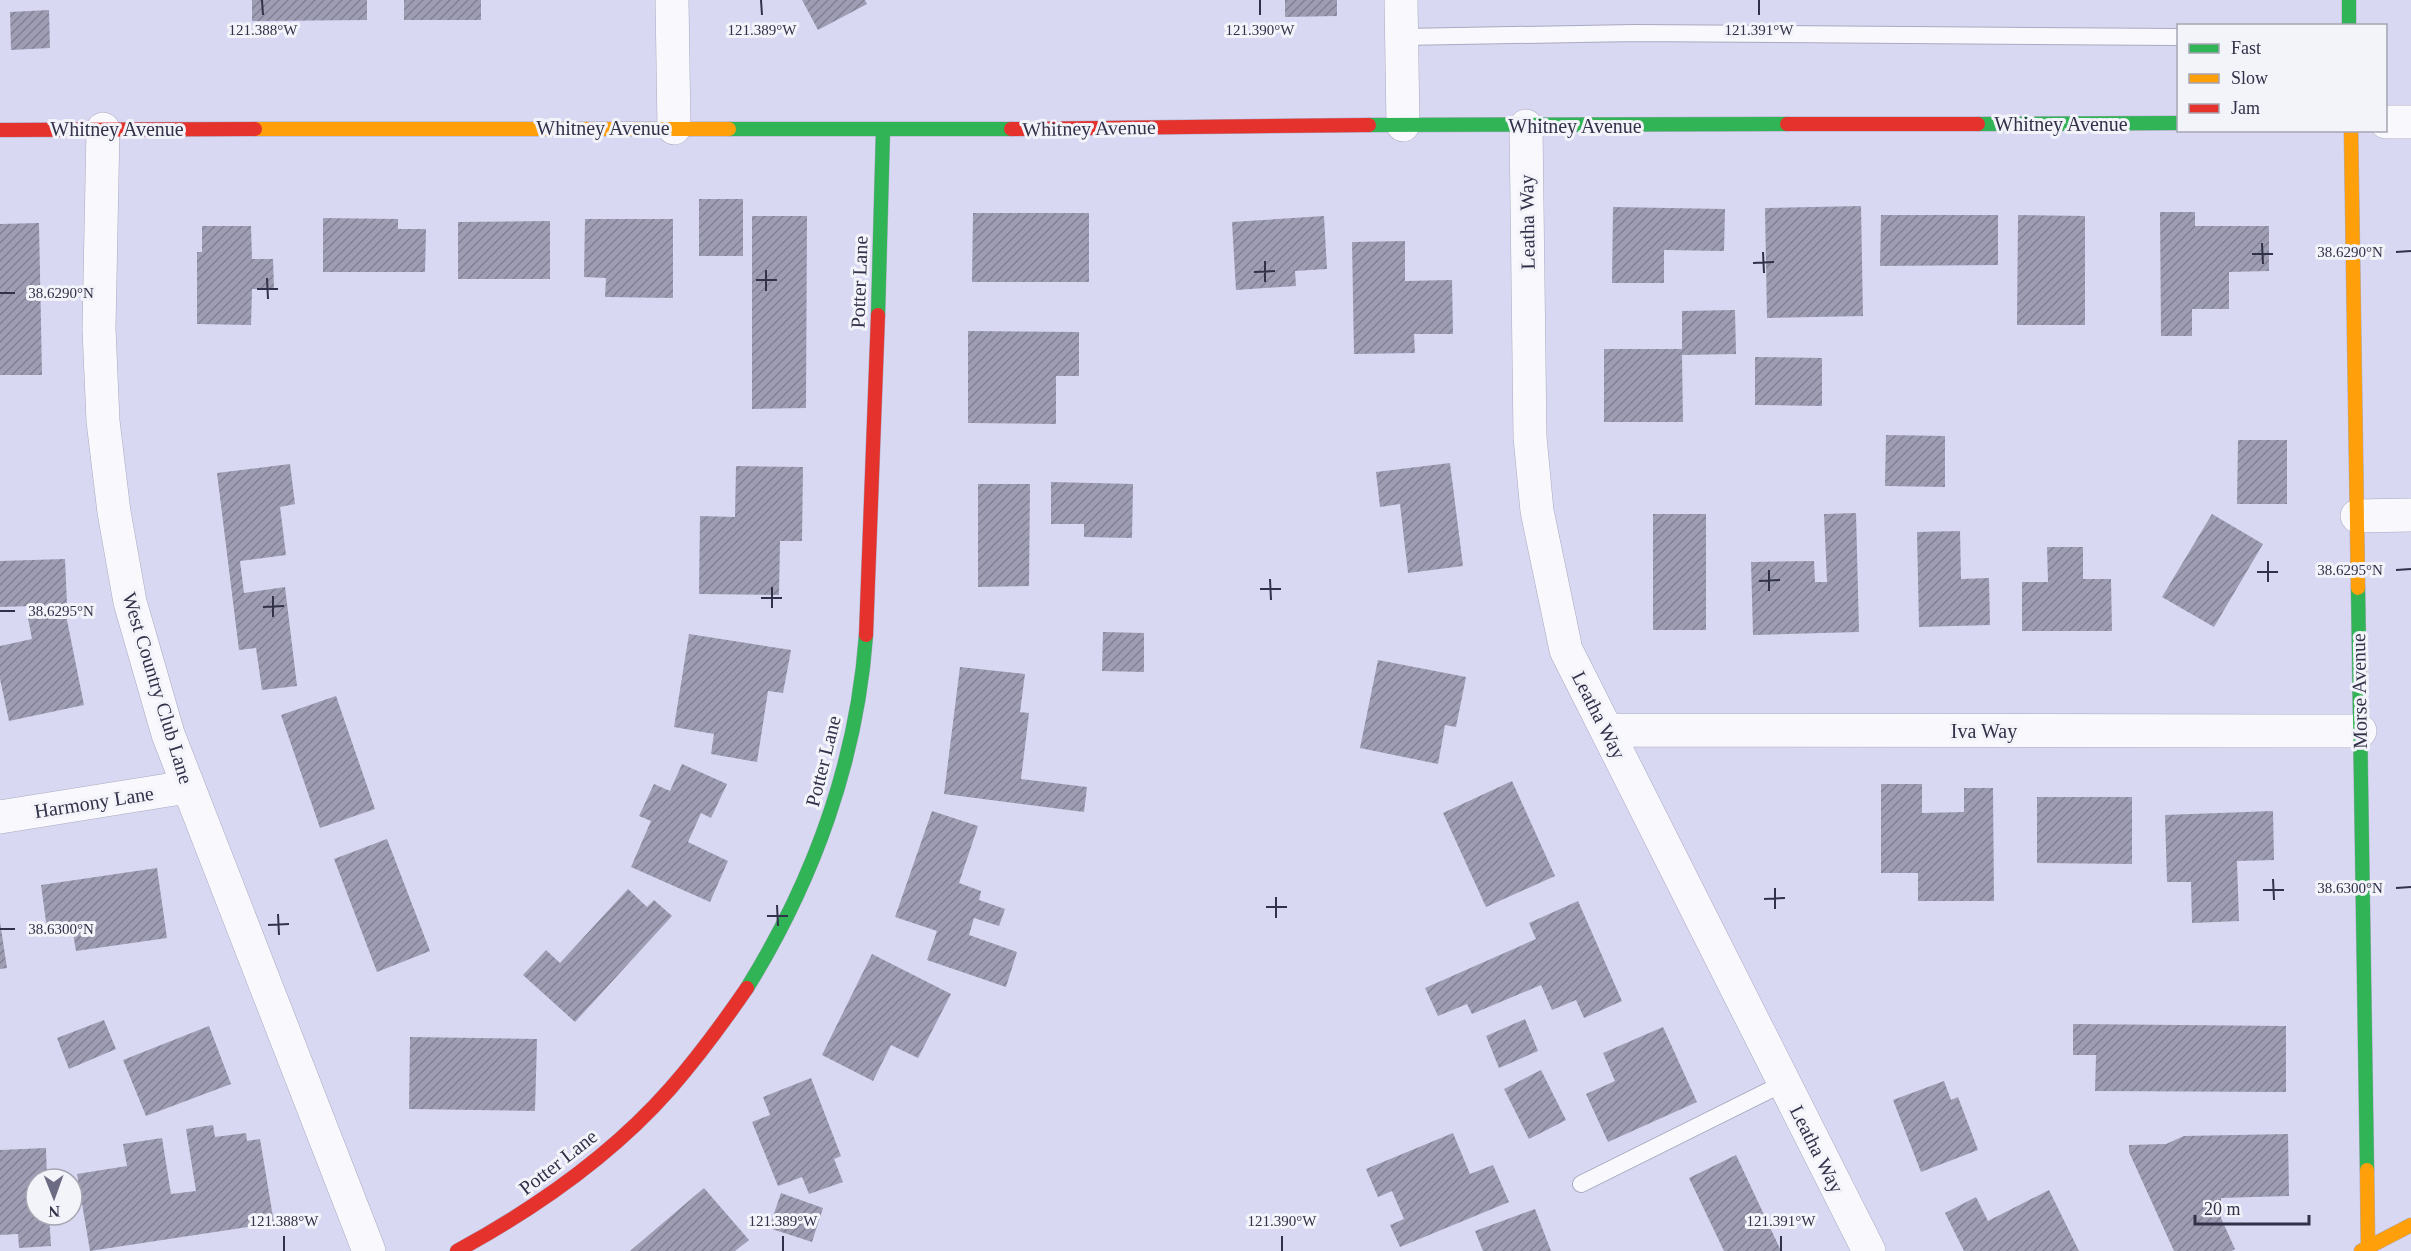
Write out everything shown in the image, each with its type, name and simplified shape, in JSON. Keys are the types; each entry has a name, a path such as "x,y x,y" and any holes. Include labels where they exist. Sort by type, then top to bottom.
{"street":[{"path":"672,0 674,128"},
{"path":"1401,0 1403,125"},
{"path":"2349,0 2349,24"},
{"path":"2387,122 2411,122"},
{"name":"Whitney Avenue","path":"0,130 674,128 883,130 1403,125 2177,123"},
{"name":"Leatha Way","path":"1526,126 1530,437 1537,512 1566,650 1869,1251"},
{"name":"West Country Club Lane","path":"103,129 99,329 103,421 114,512 130,602 168,734 187,788 369,1251"},
{"name":"Potter Lane","path":"457,1251 506,1225 571,1179 631,1128 686,1071 735,1008 776,941 811,869 829,819 851,743 864,665 883,130"},
{"name":"Morse Avenue","path":"2351,132 2366,1250"},
{"path":"2357,516 2411,515"},
{"name":"Iva Way","path":"1607,730 2360,731"},
{"name":"Harmony Lane","path":"0,817 187,788"},
{"path":"2366,1250 2411,1226"}],"lane":[{"path":"1402,38 1634,33 2177,37"},
{"path":"1581,1184 1784,1083"}],"building":[{"path":"252,0 367,0 367,20 252,21"},
{"path":"404,0 481,0 481,20 404,20"},
{"path":"802,0 865,0 867,4 818,30"},
{"path":"1285,0 1337,0 1337,16 1285,17"},
{"path":"49,10 50,48 11,50 10,12"},
{"path":"699,199 743,199 743,256 699,256"},
{"path":"1861,206 1863,316 1767,318 1765,208"},
{"path":"1613,207 1725,209 1724,251 1664,250 1664,283 1612,283"},
{"path":"2160,212 2195,212 2195,226 2269,226 2269,271 2229,272 2229,309 2192,309 2192,336 2161,336"},
{"path":"973,213 1089,213 1089,282 972,282"},
{"path":"1881,215 1998,215 1998,265 1880,266"},
{"path":"2018,215 2085,216 2085,325 2017,325"},
{"path":"752,216 807,216 806,408 752,409"},
{"path":"1324,216 1327,269 1295,271 1296,286 1236,290 1232,222"},
{"path":"323,218 398,219 398,229 426,229 425,272 323,272"},
{"path":"585,219 673,219 673,298 605,297 606,278 584,277"},
{"path":"550,221 550,279 458,279 458,222"},
{"path":"39,223 42,375 0,375 0,224"},
{"path":"202,226 251,226 252,259 273,259 274,289 252,289 251,325 197,324 197,252 202,252"},
{"path":"1405,241 1405,281 1452,280 1453,334 1414,334 1415,353 1354,354 1352,242"},
{"path":"1735,310 1736,354 1682,355 1683,422 1604,422 1604,349 1682,349 1682,311"},
{"path":"968,331 1079,332 1079,376 1056,376 1056,424 968,423"},
{"path":"1755,357 1822,358 1822,406 1755,405"},
{"path":"1886,435 1945,436 1945,487 1885,486"},
{"path":"2238,440 2287,440 2287,504 2237,504"},
{"path":"1450,463 1463,566 1408,573 1400,504 1380,507 1376,472"},
{"path":"290,464 295,504 280,507 286,555 240,561 244,593 285,587 297,686 262,690 256,648 239,650 217,473"},
{"path":"736,466 803,467 802,541 780,541 779,595 699,594 700,516 735,517"},
{"path":"1051,482 1133,484 1132,538 1084,537 1084,524 1051,524"},
{"path":"978,484 1030,484 1029,586 978,587"},
{"path":"1856,513 1859,632 1753,635 1751,562 1814,561 1815,582 1827,582 1824,514"},
{"path":"1653,514 1706,514 1706,630 1653,630"},
{"path":"2212,514 2263,544 2214,627 2162,597"},
{"path":"1960,531 1961,579 1989,578 1990,625 1919,627 1917,532"},
{"path":"2047,547 2083,547 2083,579 2111,579 2112,631 2022,631 2022,582 2048,582"},
{"path":"65,559 67,605 0,607 0,561"},
{"path":"65,610 84,705 9,721 0,679 0,646 32,639 28,618"},
{"path":"1103,632 1144,633 1144,672 1102,671"},
{"path":"689,634 791,650 783,693 768,691 757,762 711,754 714,734 674,727"},
{"path":"1378,660 1466,677 1456,727 1445,725 1438,764 1360,748"},
{"path":"960,667 1025,674 1020,712 1029,713 1021,779 1087,787 1084,812 944,794"},
{"path":"336,696 375,809 320,828 281,715"},
{"path":"682,764 727,784 711,818 701,813 688,842 728,861 710,902 631,867 651,821 639,816 654,784 670,791"},
{"path":"1512,781 1555,876 1486,907 1443,813"},
{"path":"1881,784 1922,784 1922,813 1964,812 1964,788 1993,788 1994,901 1918,901 1918,873 1881,873"},
{"path":"2037,797 2132,797 2132,864 2037,863"},
{"path":"932,811 978,826 959,883 981,891 979,900 1005,909 999,926 974,918 969,935 1017,952 1006,987 927,960 937,931 895,917"},
{"path":"2273,811 2274,860 2237,861 2239,921 2192,923 2191,882 2167,882 2165,815"},
{"path":"387,839 430,951 377,972 334,859"},
{"path":"157,868 167,938 76,951 73,933 48,936 41,885"},
{"path":"628,889 647,907 654,900 672,916 575,1022 523,975 546,950 560,963"},
{"path":"1578,901 1622,1001 1584,1018 1576,1000 1552,1010 1541,985 1472,1014 1467,1004 1438,1016 1425,988 1536,939 1529,923"},
{"path":"0,922 7,968 0,969"},
{"path":"872,954 951,994 918,1058 891,1045 873,1081 822,1055"},
{"path":"1525,1019 1538,1051 1499,1068 1486,1036"},
{"path":"104,1020 116,1049 69,1069 57,1038"},
{"path":"2073,1024 2286,1026 2286,1092 2095,1091 2096,1055 2073,1055"},
{"path":"209,1026 231,1084 146,1116 123,1060"},
{"path":"1663,1027 1697,1102 1608,1142 1586,1094 1615,1081 1603,1053"},
{"path":"410,1037 537,1039 535,1111 409,1109"},
{"path":"1541,1070 1566,1120 1529,1139 1504,1089"},
{"path":"811,1078 841,1156 834,1159 843,1182 809,1194 802,1177 778,1186 752,1122 770,1115 763,1097"},
{"path":"1944,1081 1951,1100 1958,1097 1978,1150 1921,1172 1893,1100"},
{"path":"213,1125 215,1137 246,1133 247,1141 260,1139 274,1223 90,1251 84,1215 84,1173 127,1166 123,1144 162,1138 171,1194 196,1191 186,1129"},
{"path":"1453,1133 1470,1174 1493,1165 1509,1202 1400,1247 1390,1225 1404,1219 1392,1191 1378,1197 1366,1169"},
{"path":"2288,1134 2289,1196 2221,1198 2221,1218 2235,1249 2231,1251 2174,1251 2129,1152 2129,1145 2166,1144 2184,1136"},
{"path":"46,1148 47,1167 24,1167 24,1227 50,1227 51,1246 19,1248 18,1234 0,1235 0,1150"},
{"path":"1736,1155 1781,1251 1724,1251 1689,1178"},
{"path":"704,1188 749,1240 735,1251 630,1251"},
{"path":"2049,1190 2079,1251 1964,1251 1945,1213 1976,1197 1988,1221"},
{"path":"781,1193 823,1208 812,1242 769,1228"},
{"path":"1535,1209 1551,1251 1483,1251 1475,1231"}],"traffic: fast":[{"path":"2349,0 2349,24"},
{"path":"1978,124 2177,123"},
{"path":"1369,125 1787,124"},
{"path":"729,129 1011,129"},
{"path":"878,315 883,130"},
{"path":"2358,588 2367,1170"},
{"path":"747,988 792,905 828,819 853,728 866,635"}],"traffic: slow":[{"path":"255,129 729,129"},
{"path":"2351,132 2358,588"},
{"path":"2367,1170 2368,1247"},
{"path":"2361,1251 2411,1225"}],"traffic: jam":[{"path":"1787,124 1978,124"},
{"path":"1011,129 1369,125"},
{"path":"0,130 255,129"},
{"path":"866,635 878,315"},
{"path":"457,1251 543,1199 623,1137 680,1077 747,988"}]}
